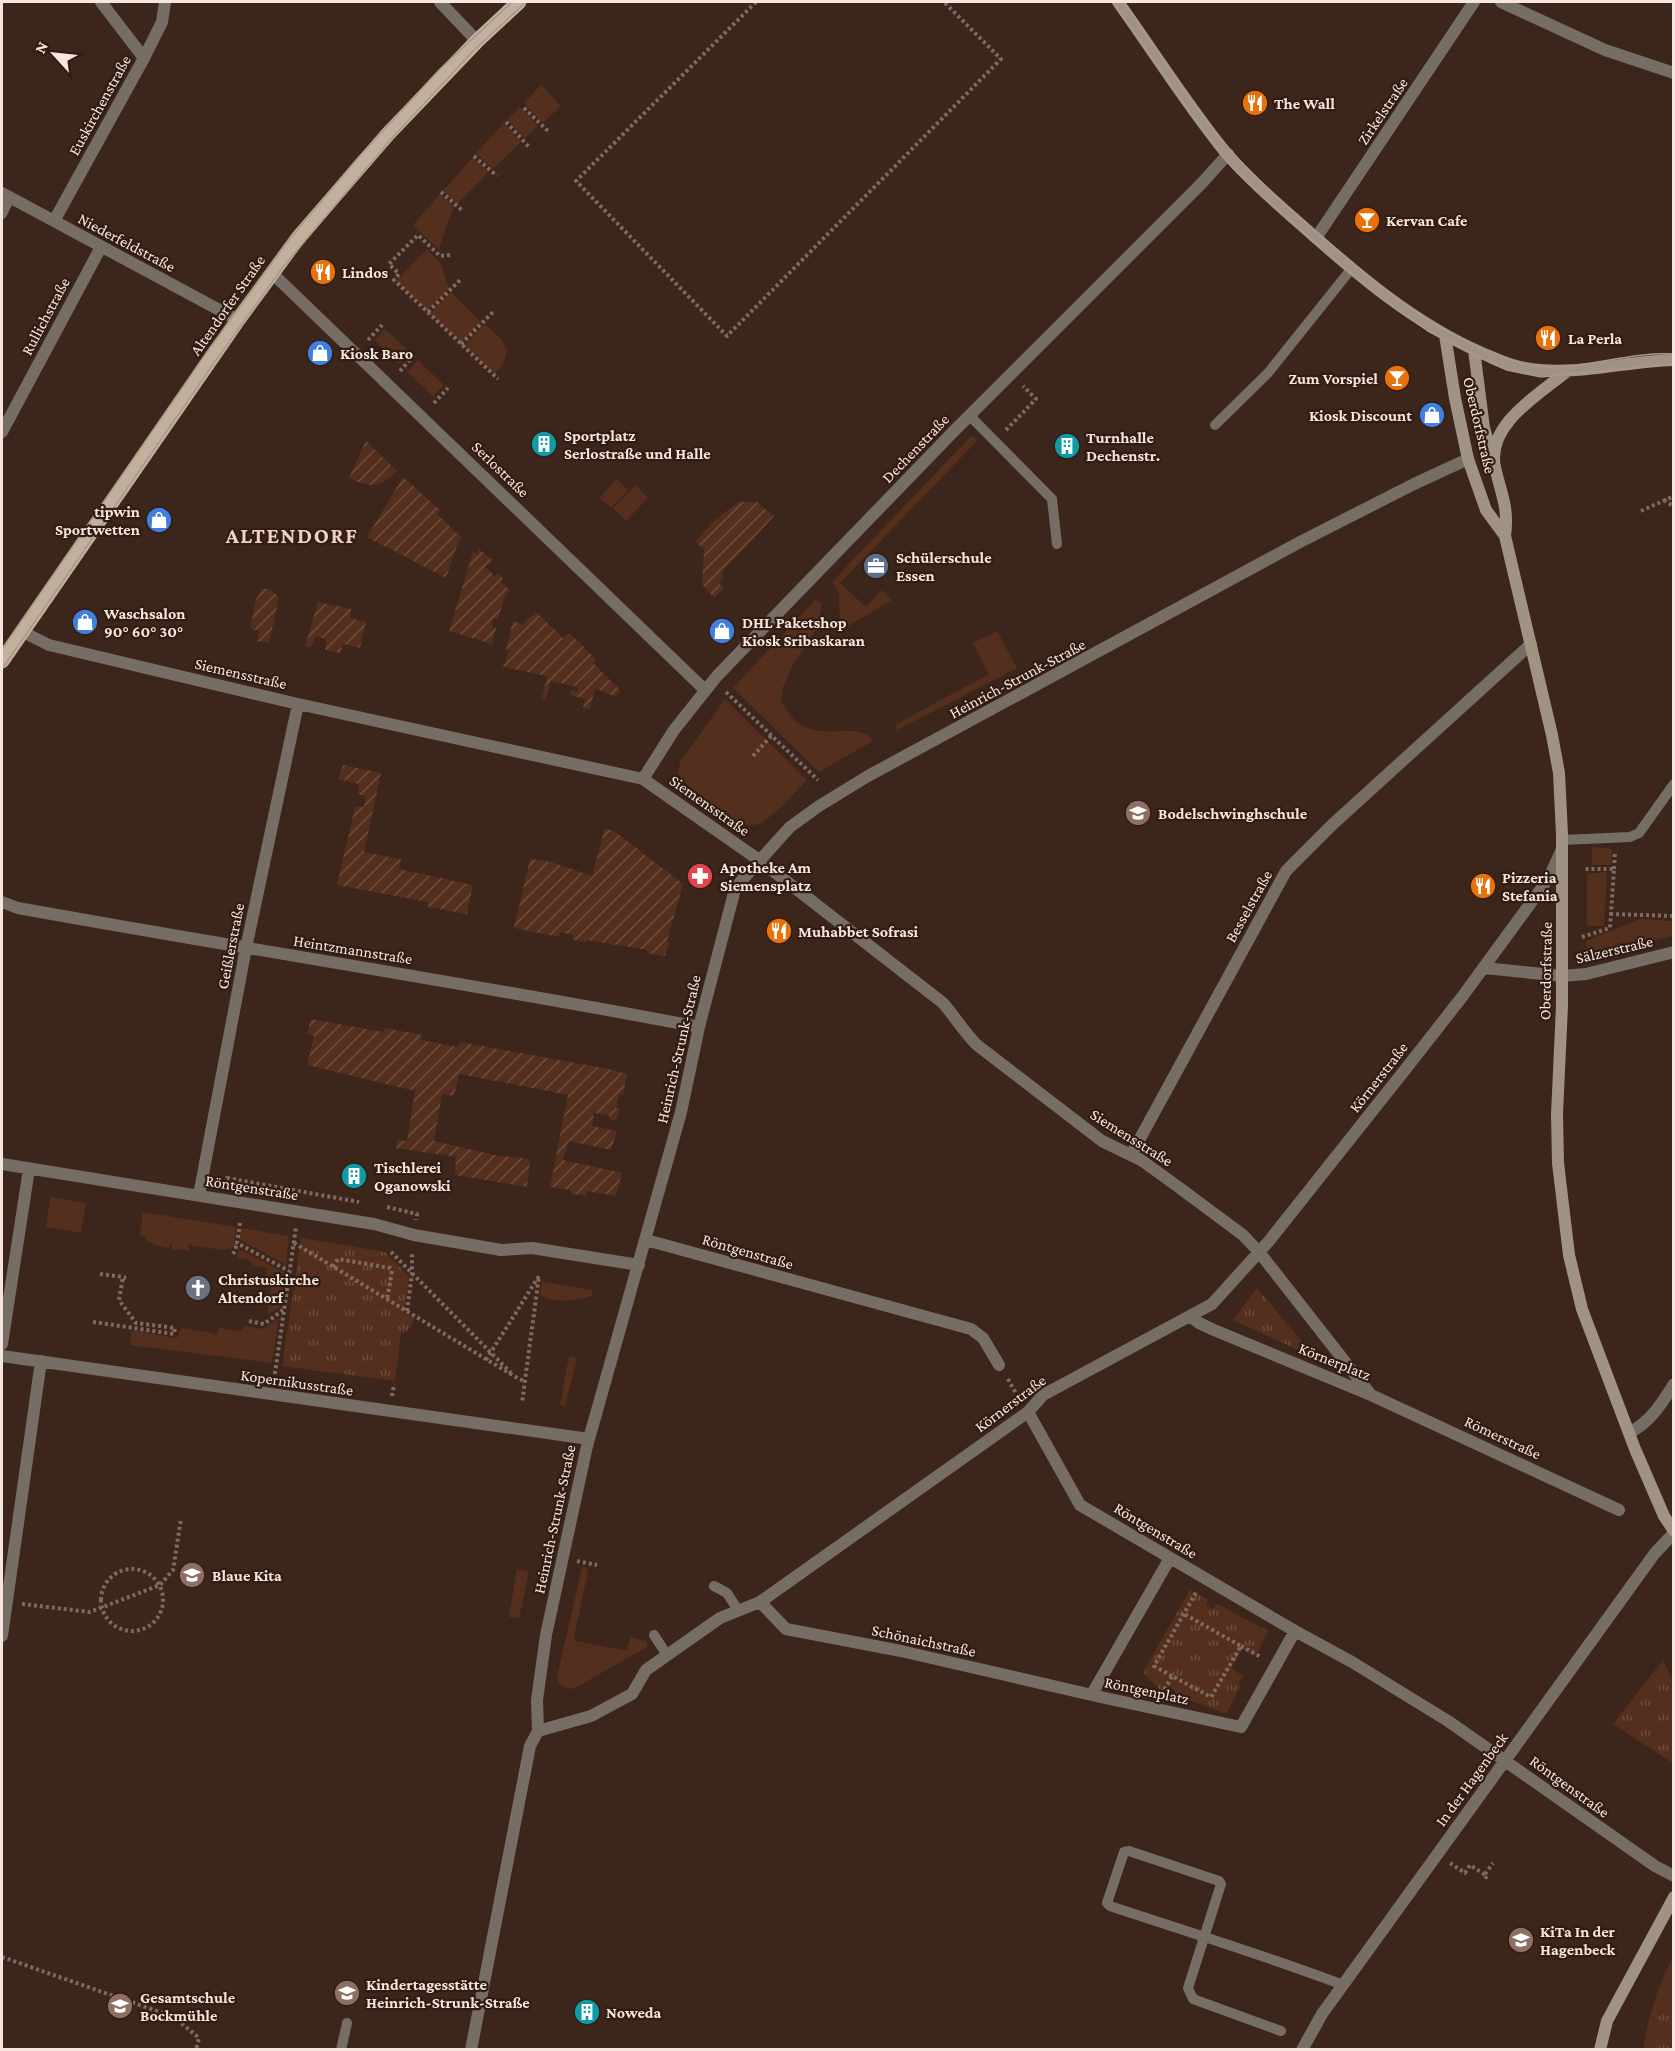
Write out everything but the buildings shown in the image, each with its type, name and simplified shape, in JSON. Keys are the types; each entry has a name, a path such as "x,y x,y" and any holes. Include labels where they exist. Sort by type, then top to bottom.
{"main road":[{"name":"Altendorfer Straße","path":"2,661 237,320 272,273 340,188 388,134 477,40 519,2"}],"street":[{"path":"101,2 144,58"},
{"name":"Euskirchenstraße","path":"54,221 144,58 162,22 165,2"},
{"path":"440,2 477,40"},
{"path":"1119,2 1196,115 1251,180 1352,268 1407,310 1445,335 1474,350 1522,368 1546,372 1566,372 1674,360"},
{"name":"Zirkelstraße","path":"1316,238 1474,2"},
{"path":"1501,2 1605,50 1674,73"},
{"name":"Dechenstraße","path":"642,779 674,730 705,690 969,415 1202,184 1228,154"},
{"name":"Niederfeldstraße","path":"6,195 237,320"},
{"name":"Rullichstraße","path":"2,432 101,247"},
{"name":"Serlostraße","path":"272,273 705,690"},
{"name":"Oberdorfstraße","path":"1445,335 1468,459 1486,510 1505,536 1559,773 1562,844 1562,976 1558,1143 1565,1230 1582,1309 1629,1433 1664,1516 1674,1532"},
{"path":"1474,350 1484,428 1505,502 1507,522 1505,536"},
{"path":"1494,465 1495,445 1510,419 1566,372"},
{"name":"Heinrich-Strunk-Straße","path":"471,2049 530,1746 538,1731 537,1700 546,1635 588,1439 681,1112 699,1027 735,889 790,827 868,776 1300,542 1413,484 1468,459"},
{"name":"Siemensstraße","path":"21,631 49,645 298,704 642,779 759,860 942,1003 958,1020 966,1035 977,1045 1102,1141 1131,1155 1178,1186 1243,1235 1259,1252"},
{"name":"Besselstraße","path":"1131,1155 1286,871 1333,824 1531,644"},
{"name":"Geißlerstraße","path":"199,1195 246,948 298,704"},
{"name":"Körnerstraße","path":"538,1731 591,1716 632,1694 646,1670 720,1618 760,1602 1028,1412 1043,1395 1212,1304 1259,1252 1484,968 1541,889 1552,871 1562,844"},
{"name":"Heintzmannstraße","path":"2,902 18,908 465,984 699,1027"},
{"name":"Sälzerstraße","path":"1562,976 1586,974 1674,952"},
{"path":"1484,968 1562,976"},
{"name":"Röntgenstraße","path":"2,1164 374,1224 414,1235 501,1250 532,1248 639,1265"},
{"path":"2,1344 29,1169"},
{"name":"Röntgenstraße","path":"646,1240 971,1329 983,1338 999,1365"},
{"name":"Körnerplatz","path":"1259,1252 1371,1395"},
{"name":"Körnerplatz","path":"1191,1317 1214,1330 1371,1395"},
{"name":"Kopernikusstraße","path":"2,1356 588,1439"},
{"path":"2,1636 41,1361"},
{"path":"1629,1433 1642,1426 1655,1413 1674,1384"},
{"name":"Römerstraße","path":"1371,1395 1619,1510"},
{"name":"Röntgenstraße","path":"1028,1412 1080,1504 1294,1631 1352,1662 1448,1721 1655,1866 1674,1876"},
{"name":"In der Hagenbeck","path":"1302,2049 1322,2014 1655,1553 1674,1532"},
{"name":"Röntgenplatz","path":"1170,1558 1092,1694 1241,1727 1294,1631"},
{"name":"Schönaichstraße","path":"760,1602 786,1629 901,1651 1092,1694"},
{"path":"1600,2049 1607,2021 1674,1897"}],"lane":[{"path":"2,214 6,195"},
{"path":"1215,425 1268,373 1352,268"},
{"path":"969,415 1052,499 1057,544"},
{"path":"1562,844 1630,837 1639,832 1674,784"},
{"path":"714,1586 727,1593 738,1610"},
{"path":"654,1635 667,1655"},
{"path":"1281,2031 1193,1999 1188,1988 1204,1937 1221,1884 1219,1881 1129,1851 1124,1852 1107,1903 1110,1906 1204,1937 1343,1985"},
{"path":"341,2049 346,2023"}],"path":[{"path":"756,2 576,181 727,336 1001,59 944,2"},
{"path":"524,108 549,132"},
{"path":"506,122 530,148"},
{"path":"474,156 498,176"},
{"path":"441,192 463,212"},
{"path":"450,255 440,256 418,234 389,264 399,274 394,280 498,379"},
{"path":"428,312 461,279"},
{"path":"461,345 494,311"},
{"path":"368,340 382,325"},
{"path":"400,371 414,355"},
{"path":"995,441 1038,401 1020,383"},
{"path":"434,403 448,388"},
{"path":"1641,511 1674,496"},
{"path":"1664,500 1674,507"},
{"path":"726,692 818,780"},
{"path":"753,756 772,735"},
{"path":"1582,937 1610,928 1614,869 1586,869"},
{"path":"1611,914 1674,916"},
{"path":"272,1395 301,1190"},
{"path":"233,1254 240,1223"},
{"path":"237,1243 289,1271"},
{"path":"294,1243 516,1378 525,1381"},
{"path":"391,1252 516,1378"},
{"path":"407,1311 412,1256"},
{"path":"333,1267 338,1259 390,1268 392,1271 387,1300"},
{"path":"93,1322 174,1334 175,1328 136,1323 119,1300 124,1277 100,1274"},
{"path":"486,1360 538,1276 522,1404"},
{"path":"249,1321 264,1324 284,1310"},
{"path":"999,1365 1028,1412"},
{"path":"6,1602 90,1612 160,1585 173,1570 181,1519"},
{"path":"126,1570 144,1571 160,1585 163,1606 155,1622 145,1629 130,1632 120,1629 108,1621 102,1609 101,1598 104,1588 115,1574 126,1570"},
{"path":"1204,1578 1154,1666 1211,1697 1241,1646"},
{"path":"1184,1614 1276,1665"},
{"path":"1154,1708 1172,1676"},
{"path":"1454,1865 1465,1873 1470,1865 1485,1877 1493,1863"},
{"path":"2,1957 174,2017 199,2038 196,2049"}],"green space":[{"path":"541,85 561,106 543,123 524,103"},
{"path":"520,107 538,126 525,138 507,120"},
{"path":"504,123 521,142 493,169 476,153"},
{"path":"473,157 489,172 457,204 443,191"},
{"path":"440,194 454,207 439,250 413,225"},
{"path":"427,249 441,264 449,289 427,310 396,281"},
{"path":"451,292 481,322 461,343 430,314"},
{"path":"485,324 501,339 507,350 503,365 494,374 464,346"},
{"path":"385,329 410,352 399,364 374,340"},
{"path":"418,360 444,385 433,396 407,372"},
{"path":"971,436 978,440 840,583 866,607 882,590 892,600 845,628 840,626 839,593 832,582"},
{"path":"366,441 397,471 386,481 375,485 363,484 349,478"},
{"path":"403,477 440,510 437,514 462,538 458,543 446,578 367,537"},
{"path":"617,479 628,490 611,507 599,498"},
{"path":"636,485 648,498 626,521 613,508"},
{"path":"739,502 757,502 774,516 721,573 724,576 719,583 724,588 714,598 702,584 704,550 695,541 716,519"},
{"path":"479,549 492,560 485,567 495,576 498,574 503,578 501,582 510,590 505,595 498,619 494,618 492,627 496,628 492,644 449,631 473,552 477,553"},
{"path":"262,589 270,589 279,597 269,643 257,641 259,631 250,629 256,599"},
{"path":"815,600 822,603 818,627 793,665 783,687 781,701 792,717 807,728 824,731 852,731 868,736 873,741 819,772 733,688"},
{"path":"318,602 351,609 350,618 366,622 360,648 343,644 340,653 325,650 326,639 316,636 311,647 305,646"},
{"path":"536,612 563,638 569,633 596,659 593,663 620,690 616,697 595,688 590,709 583,708 585,699 570,695 571,690 577,692 578,687 551,681 546,699 542,698 547,676 503,667 509,650 506,649 513,620 522,625"},
{"path":"997,631 1017,668 897,730 895,725 989,674 973,643"},
{"path":"725,699 807,780 778,810 758,824 750,825 730,817 683,781 678,774 680,762"},
{"path":"343,765 381,773 364,852 401,859 399,869 473,885 467,914 428,907 428,902 337,885 355,807 364,807 366,796 357,794 359,784 338,779"},
{"path":"605,828 617,833 683,884 665,956 647,953 647,950 587,940 586,942 573,940 573,935 560,932 559,937 514,928 530,859 551,862 592,876"},
{"path":"1592,847 1612,849 1611,865 1592,865"},
{"path":"1607,872 1604,926 1587,926 1587,874"},
{"path":"1640,919 1673,921 1673,936 1595,954 1587,951 1586,941"},
{"path":"311,1019 383,1032 385,1028 422,1035 421,1040 458,1047 460,1042 627,1074 623,1095 619,1095 616,1108 620,1109 616,1121 608,1115 594,1113 592,1126 617,1131 611,1150 569,1141 563,1160 622,1173 616,1196 587,1191 586,1196 571,1194 571,1190 550,1187 568,1095 459,1074 454,1096 442,1094 434,1141 495,1155 530,1159 527,1187 455,1175 456,1157 396,1148 397,1140 407,1141 415,1091 307,1065 314,1036 307,1034"},
{"path":"50,1197 86,1203 81,1233 46,1227"},
{"path":"143,1212 236,1227 234,1247 225,1250 192,1246 191,1243 188,1245 190,1251 172,1249 172,1245 169,1248 153,1245 145,1236 140,1235"},
{"path":"241,1228 289,1236 286,1265 239,1239"},
{"path":"301,1238 385,1252 409,1277 404,1313 415,1319 408,1330 401,1334 395,1381 282,1366"},
{"path":"239,1249 285,1273 280,1307 267,1315 272,1282 266,1276 267,1268 254,1266 250,1260 237,1258"},
{"path":"542,1281 592,1290 592,1296 572,1300 552,1300 540,1294"},
{"path":"1257,1288 1316,1358 1233,1320"},
{"path":"279,1318 272,1363 130,1345 132,1330 177,1338 182,1328 214,1333 216,1336 219,1328 240,1331 246,1326 263,1329"},
{"path":"569,1356 577,1358 565,1407 560,1404"},
{"path":"582,1567 588,1571 575,1641 624,1650 627,1649 631,1637 647,1642 647,1647 575,1688 568,1689 559,1684 557,1677"},
{"path":"517,1569 529,1572 519,1618 509,1617"},
{"path":"1190,1590 1208,1600 1206,1606 1213,1609 1217,1604 1268,1631 1256,1656 1242,1649 1231,1668 1243,1676 1238,1684 1241,1686 1226,1714 1178,1696 1170,1686 1161,1691 1143,1672"},
{"path":"1663,1660 1673,1681 1673,1763 1613,1724"},
{"path":"1673,1956 1673,2049 1643,2050 1654,2002"},
{"path":"1673,1977 1673,2049 1653,2049 1658,2011"}],"tram line":[{"path":"2,649 209,349 288,241 357,159 440,69 512,2"},
{"path":"2,669 283,267 392,138 473,51 526,2"},
{"path":"1113,2 1193,117 1233,168 1333,258 1379,296 1428,331 1507,370 1541,377 1674,364"},
{"path":"1124,2 1200,111 1247,168 1353,264 1418,314 1465,341 1504,358 1529,365 1565,366 1656,354 1674,354"}],"place":[{"name":"The Wall","path":"1255,103"},
{"name":"Kervan Cafe","path":"1367,220"},
{"name":"Lindos","path":"323,272"},
{"name":"La Perla","path":"1548,338"},
{"name":"Kiosk Baro","path":"320,353"},
{"name":"Zum Vorspiel","path":"1397,378"},
{"name":"Kiosk Discount","path":"1432,415"},
{"name":"Sportplatz Serlostraße und Halle","path":"544,444"},
{"name":"Turnhalle Dechenstr.","path":"1067,446"},
{"name":"tipwin Sportwetten","path":"159,520"},
{"name":"Schülerschule Essen","path":"876,566"},
{"name":"Waschsalon 90° 60° 30°","path":"85,622"},
{"name":"DHL Paketshop Kiosk Sribaskaran","path":"722,631"},
{"name":"Bodelschwinghschule","path":"1138,813"},
{"name":"Apotheke Am Siemensplatz","path":"700,876"},
{"name":"Pizzeria Stefania","path":"1483,886"},
{"name":"Muhabbet Sofrasi","path":"779,931"},
{"name":"Tischlerei Oganowski","path":"354,1176"},
{"name":"Christuskirche Altendorf","path":"198,1288"},
{"name":"Blaue Kita","path":"192,1575"},
{"name":"KiTa In der Hagenbeck","path":"1521,1940"},
{"name":"Kindertagesstätte Heinrich-Strunk-Straße","path":"347,1993"},
{"name":"Gesamtschule Bockmühle","path":"120,2006"},
{"name":"Noweda","path":"587,2012"}],"district":[{"name":"ALTENDORF","path":"292,535"}]}
